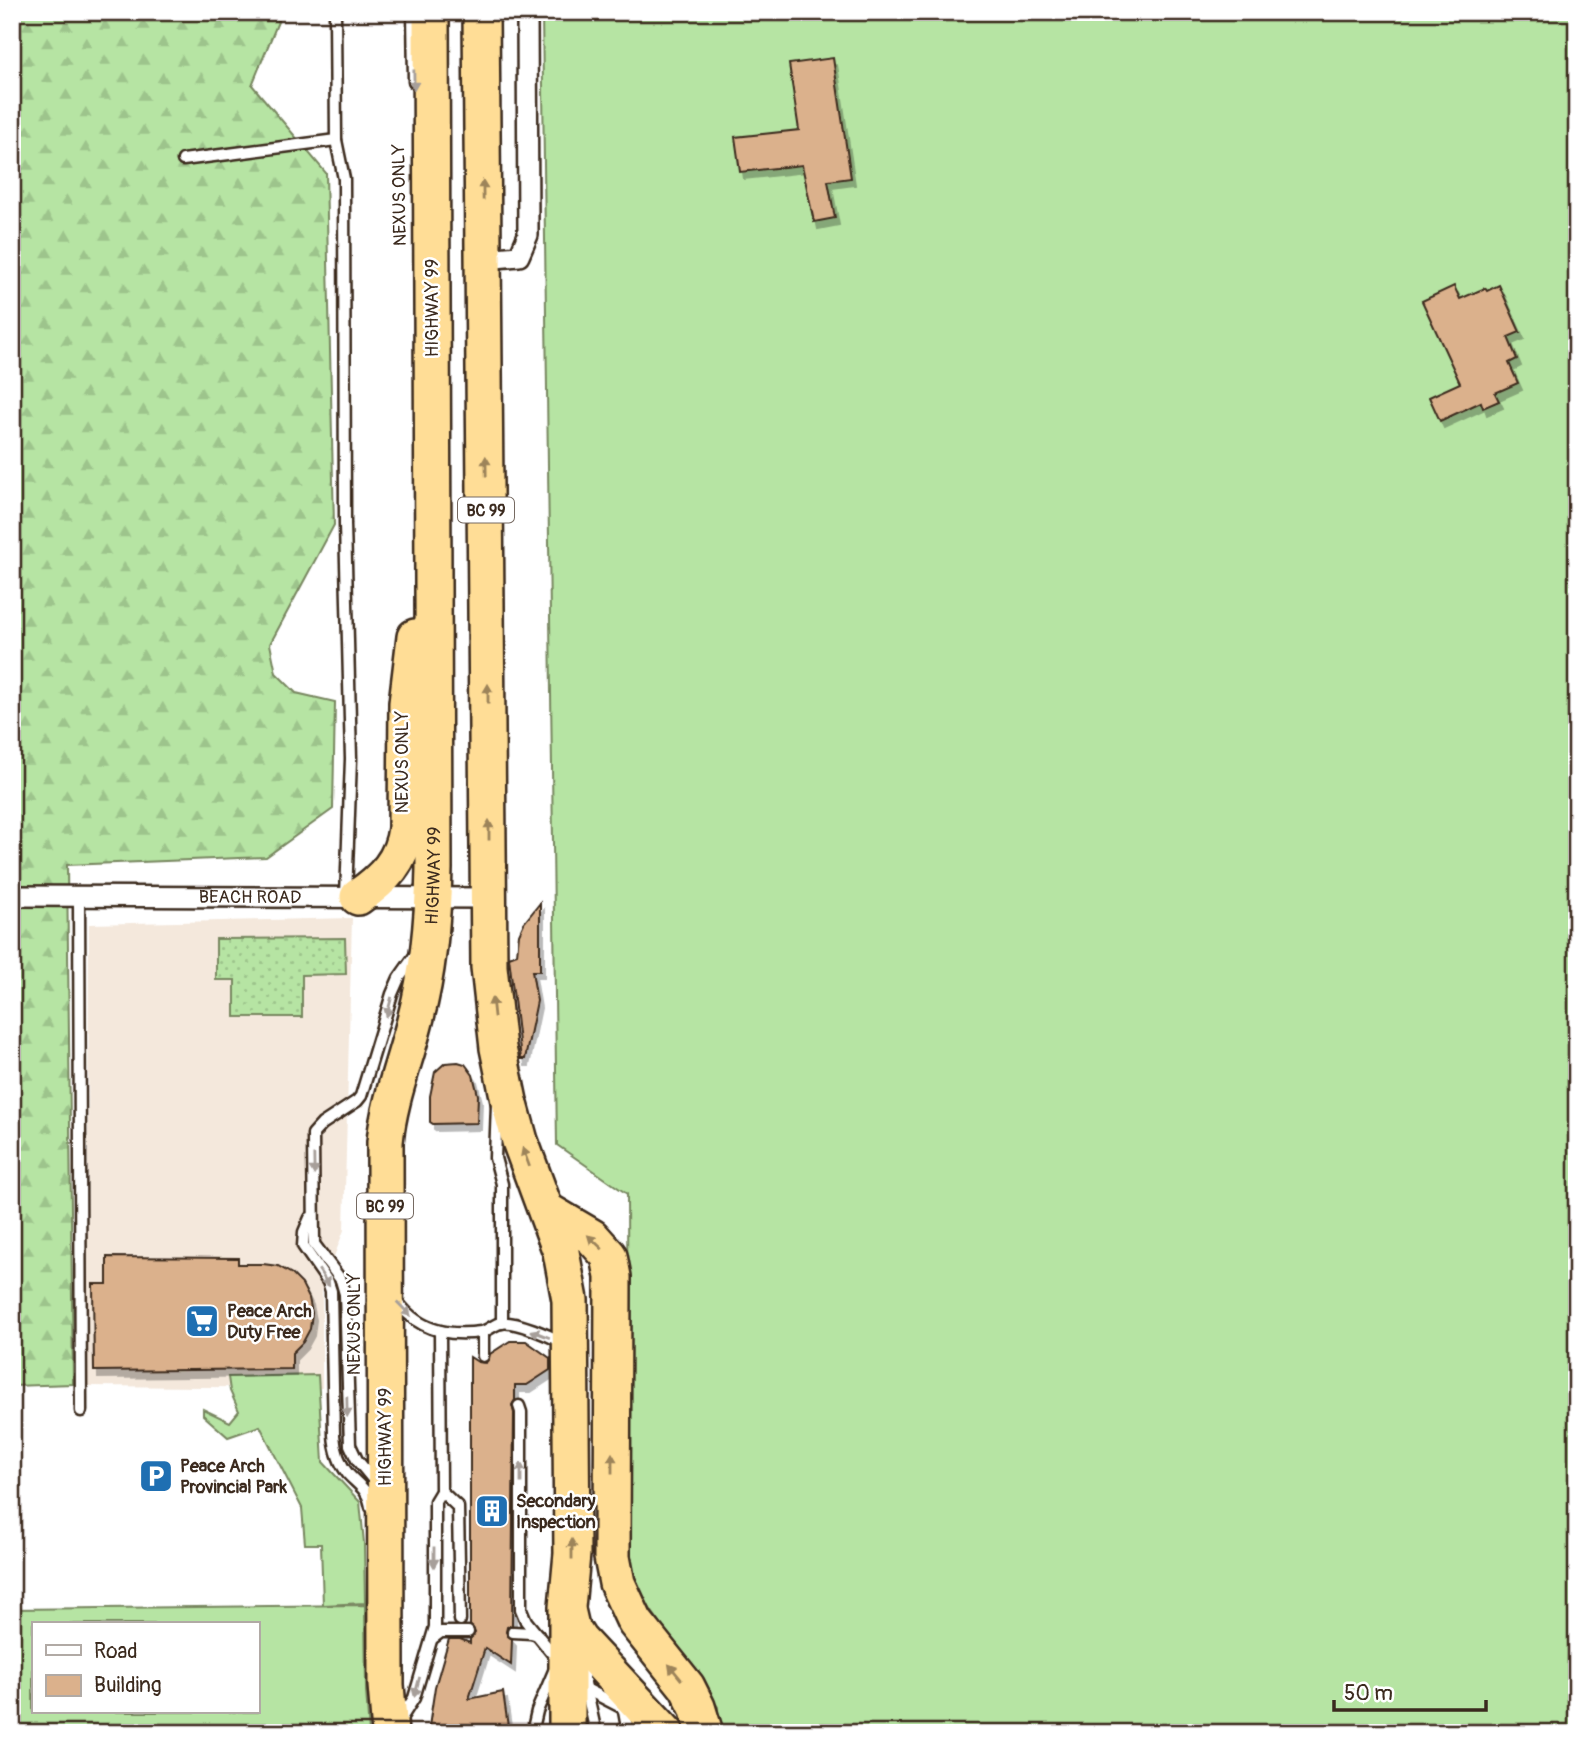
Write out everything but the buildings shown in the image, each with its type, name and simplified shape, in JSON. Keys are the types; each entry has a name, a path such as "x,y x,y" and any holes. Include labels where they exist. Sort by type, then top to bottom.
{"highway":[{"name":"HIGHWAY 99","path":"392,1733 386,1685 374,1492 384,1272 387,1125 421,996 433,491 431,12"},
{"name":"BC 99","path":"481,12 491,994 503,1075 520,1141 561,1252 569,1291 572,1356 570,1650 574,1732"},
{"path":"352,897 375,885 388,872 404,846 407,703 433,491"},
{"path":"545,1210 592,1237 609,1256 613,1277 612,1557 617,1583 635,1622 687,1687 705,1733"},
{"name":"BC 99","path":"374,1492 374,1733"},
{"path":"570,1650 649,1725"}],"street":[{"path":"484,259 519,256 528,234 527,12"},
{"name":"BEACH ROAD","path":"12,896 352,897 422,910 489,898"}],"lane":[{"path":"335,12 336,140 344,180 345,524 352,897"},
{"path":"413,12 414,95"},
{"path":"183,160 336,140"},
{"name":"NEXUS ONLY","path":"417,630 418,765"},
{"path":"79,898 81,1412"},
{"path":"407,988 422,910"},
{"path":"374,1492 352,1453 348,1433 344,1286 314,1244 313,1134 322,1124 361,1096 392,994 412,960 422,910"},
{"path":"502,1323 502,1184 495,1158 495,1112 503,1075"},
{"name":"NEXUS ONLY","path":"310,1218 304,1232 303,1246 328,1282 331,1291 335,1443 347,1473 368,1493 374,1492"},
{"path":"384,1272 401,1307 424,1327 440,1331 483,1332 502,1323 513,1323 562,1342 572,1356"},
{"path":"392,1733 414,1698 423,1661 433,1638 435,1501 440,1491 440,1331"},
{"path":"483,1332 483,1356"},
{"path":"519,1406 522,1412 520,1609 570,1650"},
{"path":"440,1491 458,1507 460,1620"},
{"path":"433,1638 441,1632 468,1632"},
{"path":"513,1632 531,1633 570,1650"},
{"path":"533,1732 537,1711 570,1650"}],"shaded area":[{"path":"352,918 344,1230 322,1289 322,1388 87,1386 89,924"}],"green space":[{"path":"12,12 282,12 252,85 326,173 334,525 270,644 276,673 296,693 335,702 333,809 266,857 67,865 73,1384 12,1386"},
{"path":"542,12 1577,12 1577,1733 718,1733 718,1707 629,1578 627,1194 557,1145"},
{"path":"345,938 346,974 302,975 302,1017 235,1017 235,980 216,980 216,939"},
{"path":"318,1375 323,1462 360,1502 365,1603 323,1605 321,1544 305,1544 302,1508 260,1426 228,1437 203,1415 203,1409 230,1422 239,1411 230,1391 228,1377"},
{"path":"365,1605 369,1733 12,1733 12,1609"}],"place":[{"name":"Peace Arch Duty Free","path":"202,1321"},
{"name":"Peace Arch Provincial Park","path":"156,1476"},
{"name":"Secondary Inspection","path":"492,1511"}]}
